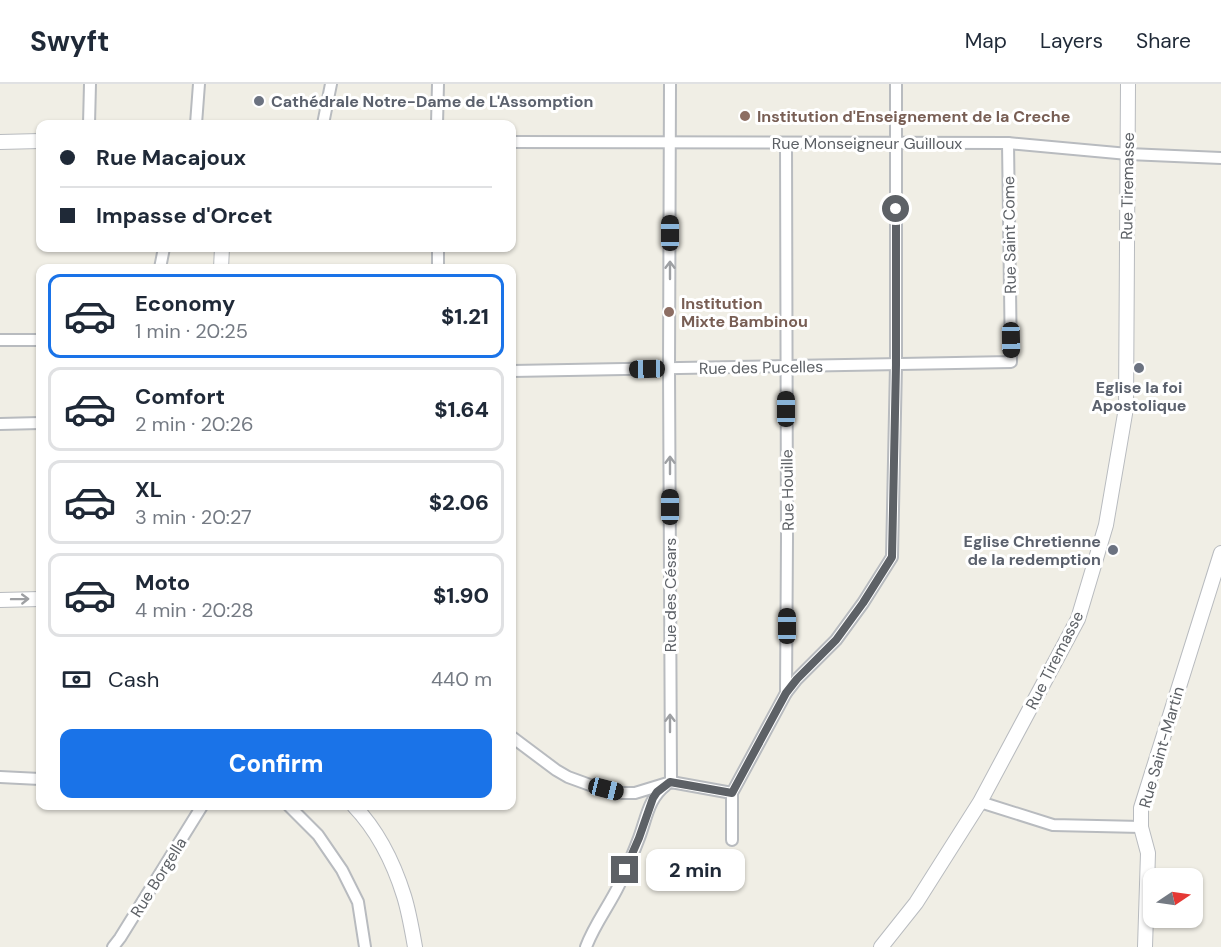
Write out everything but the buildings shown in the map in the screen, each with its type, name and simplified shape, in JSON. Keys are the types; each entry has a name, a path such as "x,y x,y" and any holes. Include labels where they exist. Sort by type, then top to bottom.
{"street":[{"path":"89,120 90,84"},
{"path":"196,120 199,84"},
{"path":"324,120 331,84"},
{"path":"437,120 438,84"},
{"name":"Rue des Césars","path":"670,84 670,782"},
{"path":"732,840 732,793 786,693 836,640 892,557 896,365 896,84"},
{"name":"Rue Tiremasse","path":"881,947 916,903 980,802 1078,619 1106,525 1126,408 1128,84"},
{"path":"0,142 36,141"},
{"name":"Rue Monseigneur Guilloux","path":"516,142 1008,143 1128,154 1221,158"},
{"name":"Rue Houille","path":"786,143 786,693"},
{"name":"Rue Saint Come","path":"1008,143 1011,362"},
{"path":"0,340 36,340"},
{"name":"Rue des Pucelles","path":"516,371 1011,362"},
{"path":"0,424 36,423"},
{"name":"Rue Saint-Martin","path":"1145,947 1148,853 1141,827 1141,808 1221,553"},
{"path":"0,600 36,599"},
{"path":"516,740 568,777 622,793 635,793 670,782 732,793"},
{"path":"0,777 36,779"},
{"path":"586,947 591,933 618,886 653,798 670,782"},
{"path":"980,802 1053,825 1141,827"},
{"name":"Rue Borgella","path":"113,947 200,810"},
{"path":"293,810 318,835 342,870 358,902 365,947"},
{"path":"358,810 388,856 405,897 415,947"}],"place":[{"name":"Cathédrale Notre-Dame de L'Assomption","path":"259,101"},
{"name":"Institution d'Enseignement de la Creche","path":"745,116"},
{"name":"Institution Mixte Bambinou","path":"669,312"},
{"name":"Eglise la foi Apostolique","path":"1139,368"},
{"name":"Eglise Chretienne de la redemption","path":"1113,550"}],"route":[{"path":"625,870 653,798 670,782 732,793 786,693 836,640 892,557 896,209"}]}
